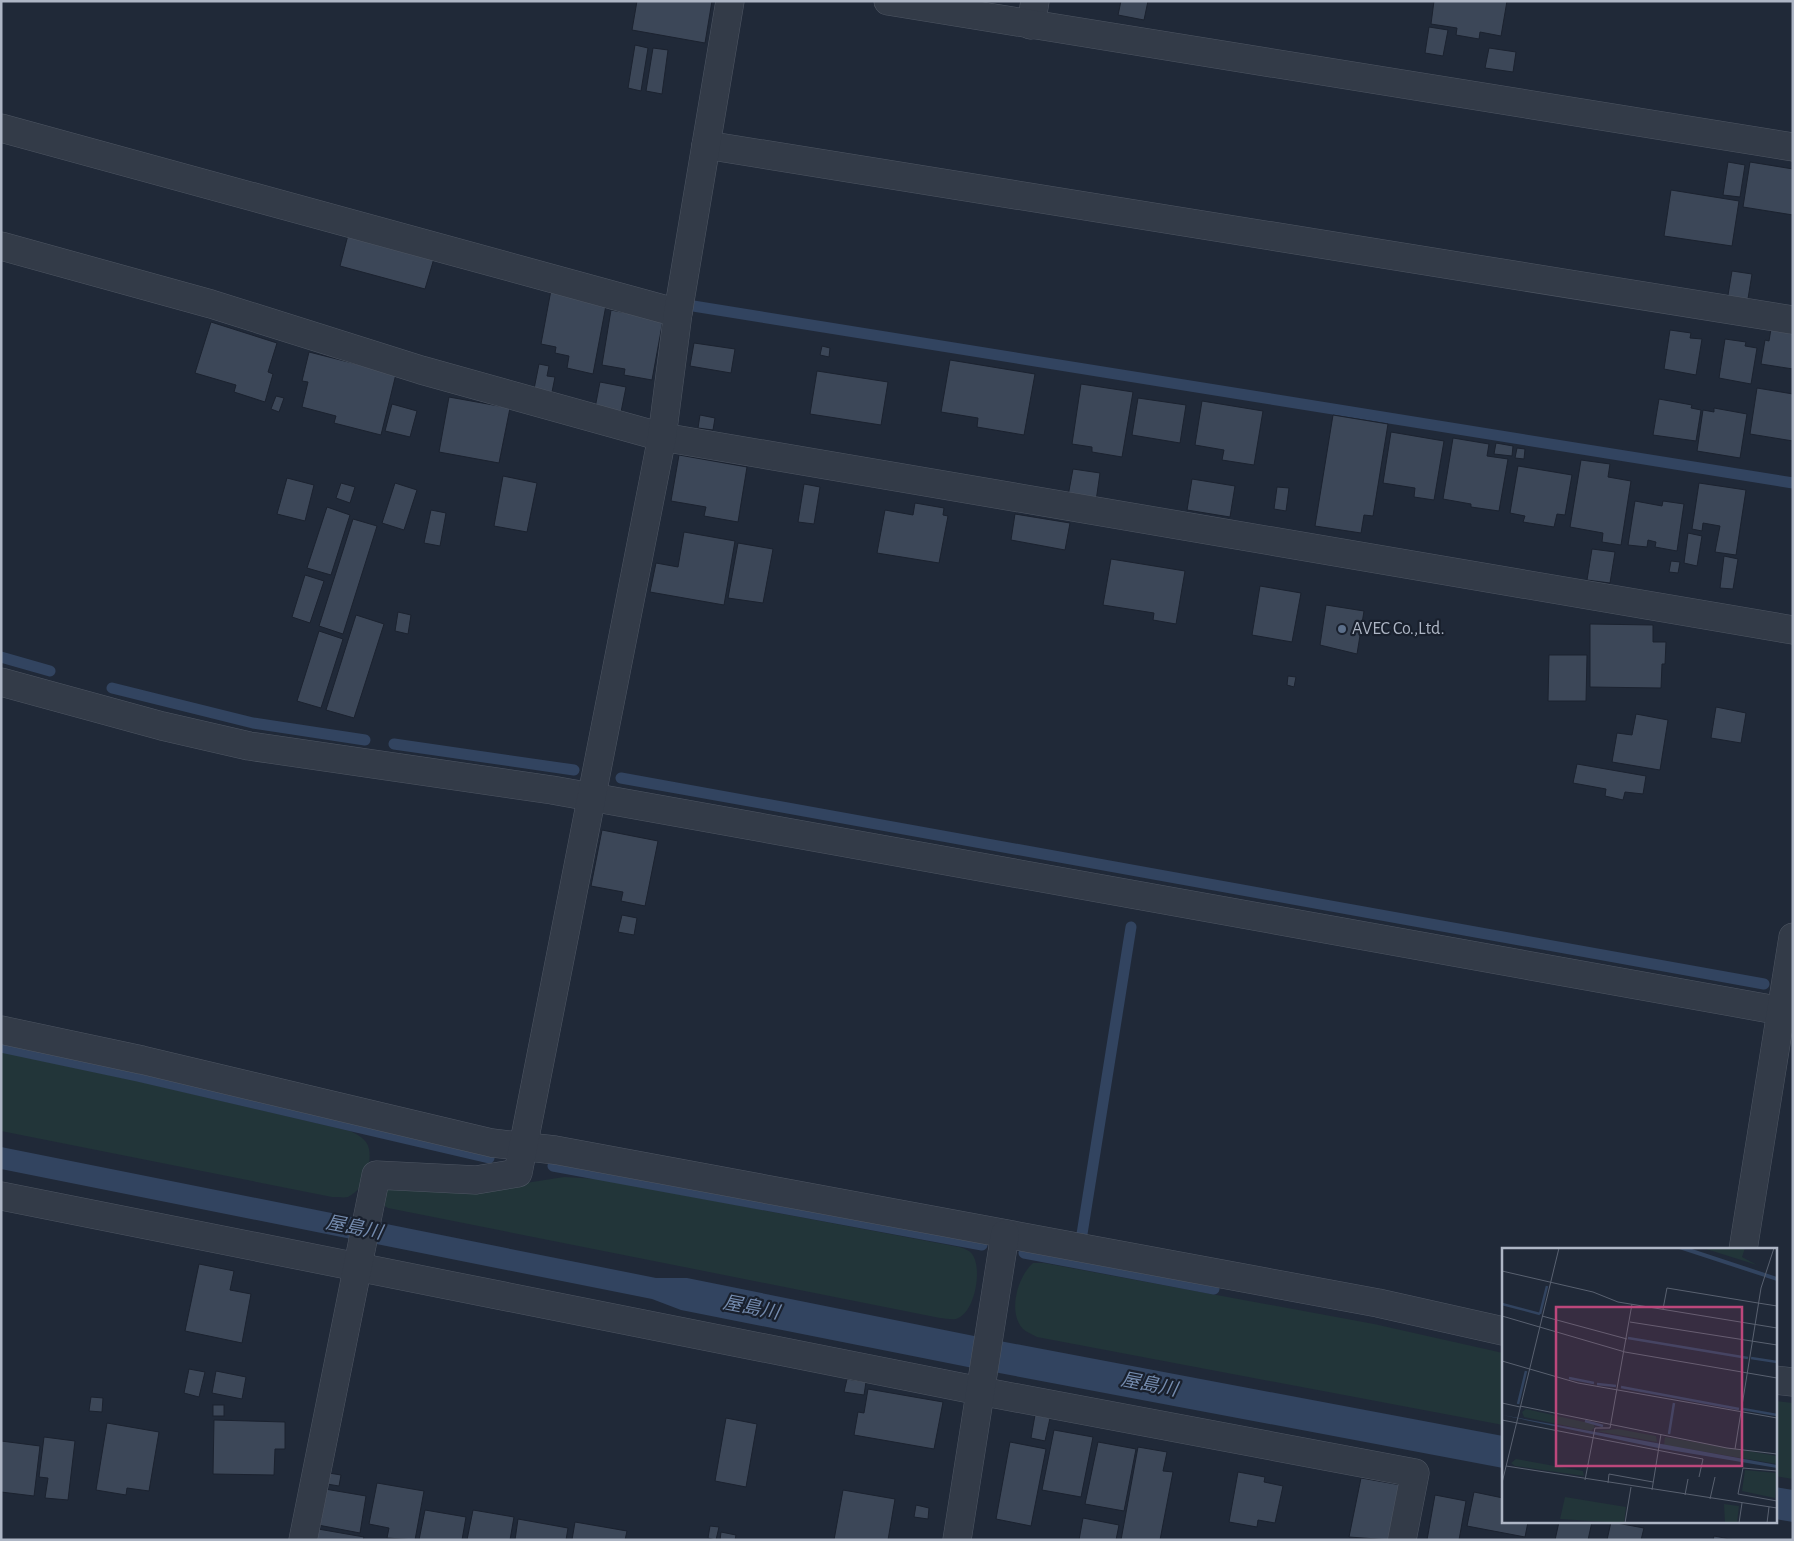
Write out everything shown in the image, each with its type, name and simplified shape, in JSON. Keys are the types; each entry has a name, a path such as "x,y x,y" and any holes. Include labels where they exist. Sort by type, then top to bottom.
{"street":[{"path":"303,1540 376,1175 476,1180 518,1173 662,437 678,313 730,1"},
{"path":"888,1 1033,13 1793,147"},
{"path":"1,128 678,313"},
{"path":"706,145 1793,320"},
{"path":"1,246 211,304 421,370 662,437 1793,630"},
{"path":"1,682 170,728 248,746 593,797 1787,1012"},
{"path":"1743,1248 1787,1012 1793,937"},
{"path":"1,1030 142,1060 492,1143 565,1152 1378,1303 1502,1331"},
{"path":"1,1196 359,1260 1415,1473 1402,1540"},
{"path":"957,1540 1006,1234"},
{"path":"1776,1380 1793,1382"}],"green space":[{"path":"1,1052 137,1081 350,1131 362,1138 368,1146 370,1155 366,1176 354,1194 348,1197 332,1197 1,1131"},
{"path":"564,1177 598,1179 961,1247 972,1254 975,1261 977,1279 975,1290 968,1309 963,1315 956,1319 940,1318 388,1208 383,1205 387,1188 500,1187"},
{"path":"1033,1263 1044,1263 1374,1324 1502,1353 1502,1425 1037,1337 1023,1329 1018,1322 1016,1313 1016,1294"},
{"path":"1776,1401 1793,1403 1793,1479 1776,1476"}],"water":[{"name":"屋島川","path":"1,1147 656,1278 687,1278 984,1338 1502,1436 1502,1468 978,1369 681,1310 652,1299 1,1169"},
{"path":"1776,1487 1793,1490 1793,1522 1776,1519"}],"building":[{"path":"637,1 712,1 705,43 632,30"},
{"path":"1121,1 1148,1 1144,20 1118,15"},
{"path":"1434,1 1507,1 1501,36 1480,32 1479,39 1456,35 1457,28 1431,24"},
{"path":"1429,27 1448,30 1443,56 1425,53"},
{"path":"635,45 648,48 641,91 628,88"},
{"path":"653,48 668,50 662,94 646,91"},
{"path":"1489,48 1516,52 1513,72 1485,68"},
{"path":"1728,162 1745,165 1740,197 1723,195"},
{"path":"1750,162 1793,169 1793,215 1743,207"},
{"path":"1671,190 1739,201 1732,246 1664,236"},
{"path":"349,231 435,255 425,289 340,266"},
{"path":"1732,271 1752,274 1747,305 1727,301"},
{"path":"551,290 607,300 593,374 567,368 569,356 555,353 556,347 541,344"},
{"path":"611,310 663,320 652,380 624,375 625,369 602,365"},
{"path":"211,322 277,343 268,372 273,374 265,402 234,392 236,385 195,373"},
{"path":"1771,329 1793,333 1793,369 1761,364 1765,340 1769,341"},
{"path":"1670,330 1691,333 1690,338 1702,339 1696,375 1664,369"},
{"path":"1725,339 1746,342 1745,346 1757,348 1751,384 1719,378"},
{"path":"694,343 735,349 731,373 690,366"},
{"path":"822,346 830,348 829,357 820,355"},
{"path":"309,352 396,374 381,435 334,423 336,416 302,407 308,382 302,381"},
{"path":"950,360 1035,374 1024,435 977,427 978,418 941,412"},
{"path":"539,364 549,366 547,376 555,377 552,392 534,389"},
{"path":"817,371 888,382 881,425 810,414"},
{"path":"600,382 626,387 621,412 595,408"},
{"path":"1081,384 1133,392 1122,457 1092,452 1092,447 1072,444"},
{"path":"1757,388 1793,394 1793,441 1750,434"},
{"path":"276,396 284,398 279,412 271,409"},
{"path":"449,397 510,408 499,463 439,452"},
{"path":"1138,398 1186,405 1180,443 1132,435"},
{"path":"1659,399 1692,405 1691,408 1701,410 1696,441 1653,435"},
{"path":"1202,401 1263,411 1254,465 1222,460 1224,450 1195,445"},
{"path":"392,404 417,411 410,437 385,431"},
{"path":"1714,408 1747,414 1740,458 1697,451 1703,410 1714,412"},
{"path":"700,415 715,418 713,430 698,428"},
{"path":"1333,415 1388,424 1373,516 1364,515 1361,533 1315,526"},
{"path":"1391,432 1444,441 1434,500 1414,497 1415,488 1383,483"},
{"path":"1453,438 1489,444 1487,456 1508,459 1499,511 1471,507 1471,504 1443,499"},
{"path":"1496,443 1513,446 1512,456 1494,454"},
{"path":"1517,448 1525,449 1524,459 1515,458"},
{"path":"679,455 747,467 738,522 704,516 706,507 671,501"},
{"path":"1581,460 1610,464 1608,477 1631,481 1621,545 1602,542 1603,533 1570,527"},
{"path":"1518,466 1572,475 1565,515 1557,514 1554,527 1523,522 1525,516 1510,513"},
{"path":"1073,469 1100,473 1096,501 1068,496"},
{"path":"503,476 537,483 527,532 494,526"},
{"path":"287,478 314,485 305,521 277,514"},
{"path":"1192,479 1235,486 1230,517 1187,510"},
{"path":"341,483 355,487 350,503 336,498"},
{"path":"395,483 417,490 404,530 382,523"},
{"path":"1699,483 1746,490 1736,555 1715,552 1720,526 1703,523 1702,531 1692,529"},
{"path":"804,484 820,487 814,524 798,522"},
{"path":"1277,487 1289,488 1286,511 1274,509"},
{"path":"1635,501 1662,506 1663,501 1684,504 1677,551 1655,547 1656,542 1648,540 1647,547 1628,545"},
{"path":"915,503 944,508 943,515 948,516 939,563 877,553 885,510 913,515"},
{"path":"327,507 350,515 331,575 307,568"},
{"path":"431,510 446,513 440,546 424,543"},
{"path":"1015,514 1070,523 1065,550 1011,540"},
{"path":"353,519 377,526 343,634 319,626"},
{"path":"684,532 735,541 724,605 650,592 656,563 678,567"},
{"path":"1688,533 1702,536 1697,566 1684,563"},
{"path":"738,543 773,549 763,603 728,598"},
{"path":"1592,549 1615,552 1610,583 1587,580"},
{"path":"1724,556 1738,559 1733,589 1720,588"},
{"path":"1111,559 1185,571 1176,624 1153,620 1154,613 1103,605"},
{"path":"1671,561 1680,562 1678,573 1669,572"},
{"path":"305,575 324,581 310,623 292,617"},
{"path":"1260,586 1301,593 1292,642 1252,635"},
{"path":"1326,605 1364,611 1357,654 1320,645"},
{"path":"398,612 411,615 408,634 395,631"},
{"path":"356,615 384,624 354,718 326,710"},
{"path":"1590,624 1653,625 1653,642 1666,642 1665,664 1662,664 1661,688 1590,687"},
{"path":"319,631 343,639 321,708 297,701"},
{"path":"1549,655 1587,655 1586,701 1548,701"},
{"path":"1288,676 1296,677 1294,687 1287,685"},
{"path":"1716,707 1746,713 1741,743 1711,738"},
{"path":"1636,714 1668,720 1660,770 1612,762 1617,733 1632,735"},
{"path":"1577,764 1646,776 1643,794 1625,792 1623,800 1605,796 1606,789 1573,783"},
{"path":"602,830 658,841 645,906 621,901 623,892 591,886"},
{"path":"622,915 637,918 634,935 618,932"},
{"path":"199,1264 234,1271 230,1290 251,1294 242,1343 185,1331"},
{"path":"189,1369 205,1372 199,1397 184,1393"},
{"path":"216,1371 246,1377 242,1399 212,1393"},
{"path":"847,1379 866,1382 864,1395 844,1392"},
{"path":"868,1389 943,1402 934,1449 854,1435 858,1412 864,1413"},
{"path":"91,1397 103,1398 102,1412 89,1411"},
{"path":"213,1405 224,1405 224,1416 213,1416"},
{"path":"1035,1415 1050,1418 1045,1441 1031,1438"},
{"path":"726,1418 757,1424 746,1487 715,1481"},
{"path":"214,1420 285,1422 285,1449 275,1449 274,1475 213,1474"},
{"path":"107,1423 159,1432 149,1491 127,1488 126,1495 96,1490"},
{"path":"1054,1430 1093,1437 1081,1497 1042,1490"},
{"path":"44,1437 75,1441 68,1500 45,1498 48,1478 39,1477"},
{"path":"1,1441 40,1446 34,1496 1,1492"},
{"path":"1010,1442 1046,1449 1031,1526 996,1519"},
{"path":"1098,1442 1136,1449 1124,1511 1085,1504"},
{"path":"1138,1447 1167,1452 1163,1471 1173,1472 1160,1540 1121,1540"},
{"path":"1238,1472 1265,1477 1264,1482 1283,1486 1275,1523 1258,1520 1257,1527 1229,1522"},
{"path":"329,1473 341,1475 339,1486 327,1484"},
{"path":"1361,1478 1401,1485 1391,1540 1349,1537"},
{"path":"377,1483 424,1491 415,1540 387,1538 389,1528 369,1524"},
{"path":"325,1489 366,1496 360,1533 318,1525"},
{"path":"843,1490 895,1499 888,1540 834,1540"},
{"path":"1474,1492 1502,1498 1502,1524 1528,1524 1525,1537 1467,1526"},
{"path":"1435,1495 1466,1501 1459,1540 1427,1540"},
{"path":"916,1505 929,1508 928,1519 914,1517"},
{"path":"425,1510 466,1517 462,1540 419,1540"},
{"path":"473,1510 514,1517 510,1540 467,1540"},
{"path":"1083,1518 1119,1525 1116,1540 1079,1540"},
{"path":"518,1519 568,1528 566,1540 515,1540"},
{"path":"575,1522 627,1531 625,1540 572,1540"},
{"path":"1559,1524 1592,1524 1588,1540 1555,1540"},
{"path":"1611,1524 1644,1528 1641,1540 1607,1540"},
{"path":"710,1526 719,1527 716,1540 708,1538"},
{"path":"318,1529 364,1537 363,1540 316,1540"},
{"path":"721,1532 736,1535 735,1540 720,1540"},
{"path":"1714,1536 1735,1540 1713,1540"}],"waterway":[{"path":"687,305 1793,483"},
{"path":"1,657 50,671"},
{"path":"112,688 253,723 365,740"},
{"path":"394,744 574,770"},
{"path":"621,778 1764,984"},
{"path":"1082,1234 1131,927"},
{"path":"1,1047 138,1076 489,1158"},
{"path":"553,1166 982,1245"},
{"path":"1024,1253 1214,1289"}],"place":[{"name":"AVEC Co.,Ltd.","path":"1342,629"}]}
